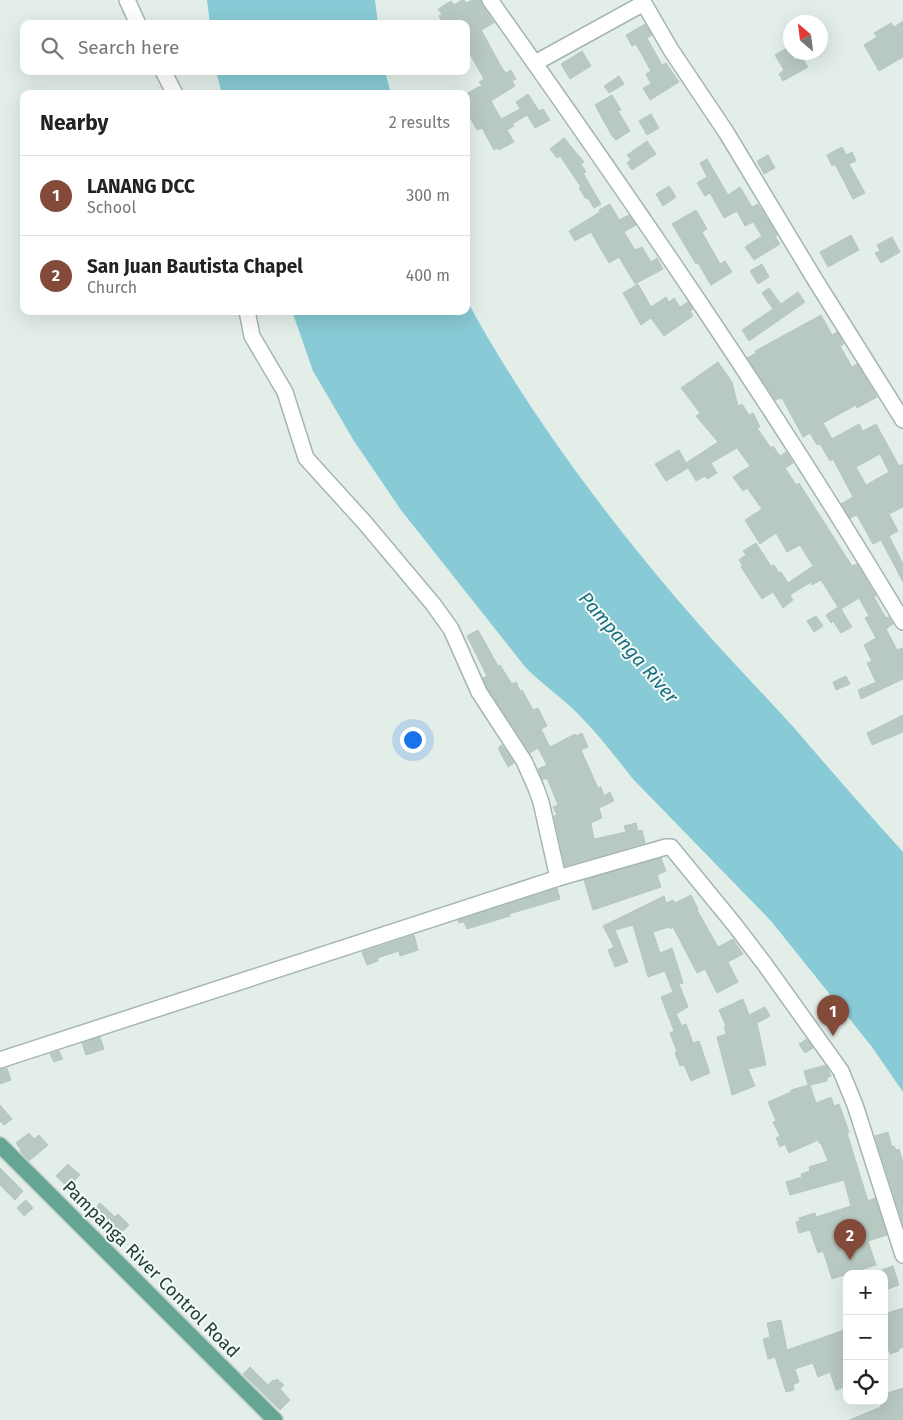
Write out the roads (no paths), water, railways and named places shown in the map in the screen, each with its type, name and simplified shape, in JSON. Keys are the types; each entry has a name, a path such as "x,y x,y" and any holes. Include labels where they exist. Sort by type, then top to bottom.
{"main road":[{"name":"Pampanga River Control Road","path":"0,1145 275,1420"}],"street":[{"path":"127,0 136,20"},
{"path":"490,0 630,199 833,506 903,622"},
{"path":"535,63 643,2 671,50 726,132 809,270 903,420"},
{"path":"165,75 173,90"},
{"path":"248,315 252,336 285,392 306,458 365,523 433,604 451,630 479,692 531,774 541,802 558,878"},
{"path":"0,1060 558,878 671,847 756,952 841,1071 855,1105 903,1255"}],"water":[{"path":"207,0 375,0 378,20 210,20"},
{"path":"217,75 386,75 390,90 221,90"},
{"name":"Pampanga River","path":"470,306 491,344 548,432 611,518 711,638 796,730 903,852 903,1092 872,1047 771,921 633,779 581,717 526,668 401,510 354,441 313,371 293,315 470,315"}],"place":[{"name":"LANANG DCC","path":"833,1036"},
{"name":"San Juan Bautista Chapel","path":"850,1260"}]}
